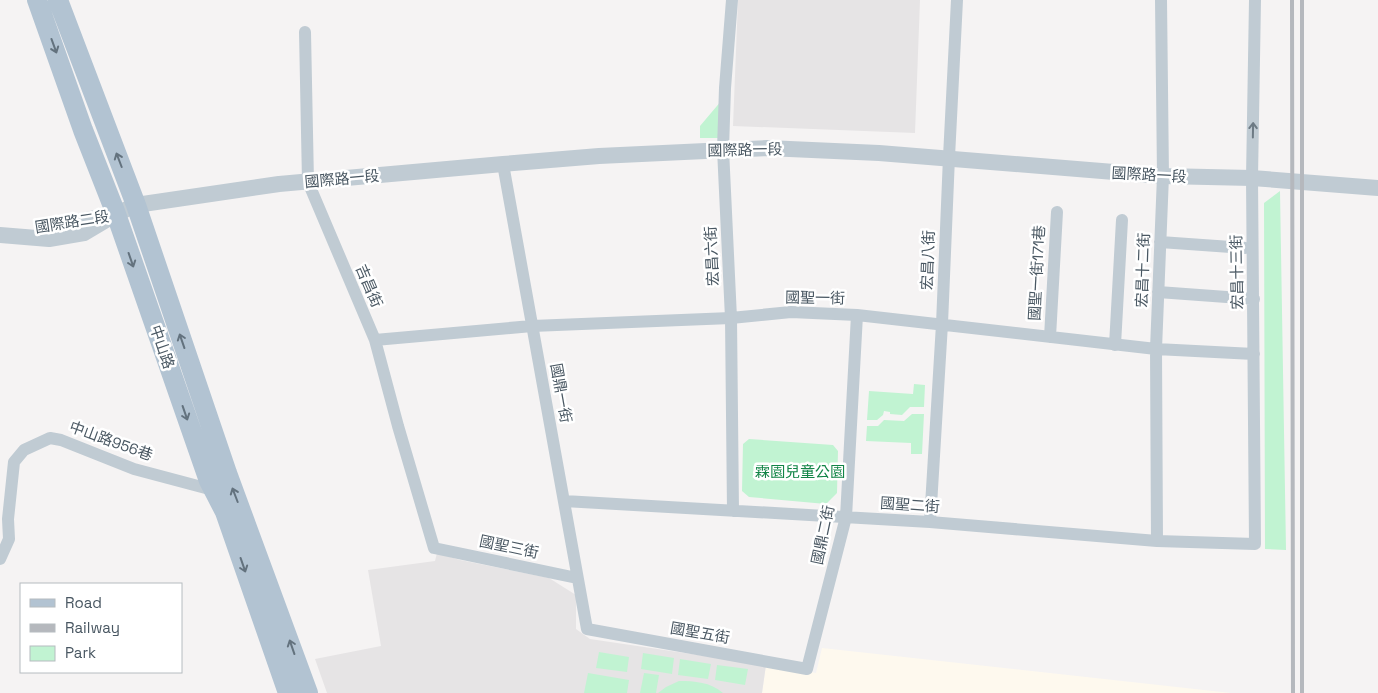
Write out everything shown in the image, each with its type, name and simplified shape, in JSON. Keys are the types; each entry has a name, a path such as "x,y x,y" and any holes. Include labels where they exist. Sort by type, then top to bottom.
{"main road":[{"name":"中山路","path":"37,0 83,130 116,214 212,490 225,512 288,693"},
{"name":"中山路","path":"58,0 136,205 226,473 308,693"}],"street":[{"name":"宏昌六街","path":"732,0 725,88 723,149 731,318 733,511"},
{"name":"宏昌八街","path":"930,522 942,324 948,157 957,0"},
{"name":"宏昌十二街","path":"1157,541 1156,350 1163,176 1161,0"},
{"name":"宏昌十三街","path":"1255,0 1252,178 1255,544"},
{"name":"吉昌街","path":"305,32 308,182 374,340 434,548"},
{"name":"國際路一段","path":"116,214 136,205 280,184 599,156 767,148 880,152 1163,176 1252,178 1378,188"},
{"name":"國鼎一街","path":"503,164 587,629"},
{"name":"國聖一街171巷","path":"1050,337 1057,212"},
{"name":"國際路二段","path":"0,225 41,230 116,214"},
{"name":"國際路二段","path":"0,235 49,239 84,233 116,214"},
{"path":"1115,345 1122,220"},
{"path":"1160,242 1245,248"},
{"path":"1158,292 1254,300"},
{"name":"國聖一街","path":"374,340 532,326 731,318 791,312 857,315 1156,350 1254,354"},
{"name":"國鼎二街","path":"807,669 846,517 857,315"},
{"name":"中山路956巷","path":"0,559 9,539 8,519 14,462 24,450 50,438 61,440 134,469 212,490"},
{"name":"國聖二街","path":"564,501 930,522 1157,541 1255,544"},
{"name":"國聖三街","path":"434,548 577,578"},
{"name":"國聖五街","path":"587,629 807,669"}],"shaded area":[{"path":"738,0 920,0 915,133 733,126"},
{"path":"437,553 460,560 549,578 576,595 576,629 590,639 766,665 762,693 327,693 315,659 381,646 368,570 435,561"},
{"path":"822,648 1231,693 762,693 766,665 816,673"}],"green space":[{"path":"722,100 718,138 700,138 700,126"},
{"path":"1280,191 1286,550 1265,549 1264,203"},
{"path":"914,384 925,385 924,407 910,407 902,415 890,414 890,412 884,411 883,415 877,420 867,420 869,391 913,394"},
{"path":"912,414 924,414 922,454 911,454 911,443 866,441 867,426 878,426 884,420 904,421"},
{"name":"霖園兒童公園","path":"749,439 833,445 838,451 837,493 826,504 749,497 742,491 743,444"},
{"path":"599,652 629,657 627,672 596,668"},
{"path":"643,653 674,658 672,674 641,669"},
{"path":"680,659 711,664 708,679 678,675"},
{"path":"717,665 748,669 745,685 715,680"},
{"path":"588,673 629,680 627,693 584,693"},
{"path":"644,673 659,675 656,693 640,693"},
{"path":"679,681 691,681 713,686 723,693 658,693"}],"railway":[{"path":"1292,0 1293,693"},
{"path":"1302,0 1302,693"}]}
